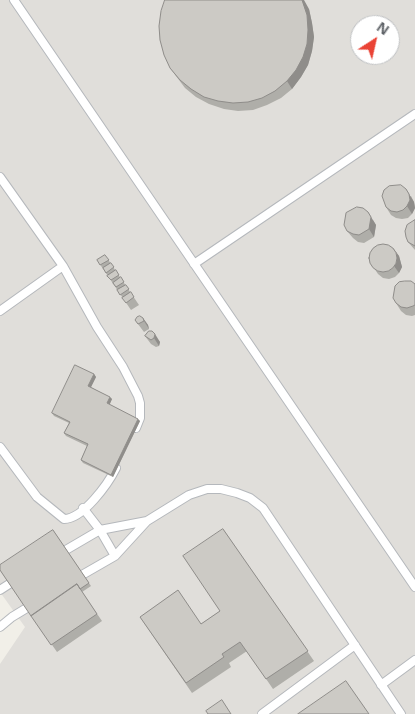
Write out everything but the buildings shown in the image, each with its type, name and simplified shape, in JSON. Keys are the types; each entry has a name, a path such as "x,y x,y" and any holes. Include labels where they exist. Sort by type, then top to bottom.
{"lane":[{"path":"14,0 415,587"},
{"path":"194,264 415,114"},
{"path":"0,177 63,266 96,327 123,368 138,396 140,418 134,433"},
{"path":"0,311 63,266"},
{"path":"0,446 37,497 60,517 68,519 100,495 121,458"},
{"path":"72,581 115,556 147,521 189,495 207,489 238,493 250,498 263,508 401,714"},
{"path":"84,508 100,530 115,556"},
{"path":"51,559 100,530 147,521"},
{"path":"0,590 26,574"},
{"path":"0,627 12,617 46,596"},
{"path":"262,714 355,646"},
{"path":"381,685 415,660"}],"shaded area":[{"path":"0,0 415,0 415,714 0,714 0,664 25,627 0,592"}]}
